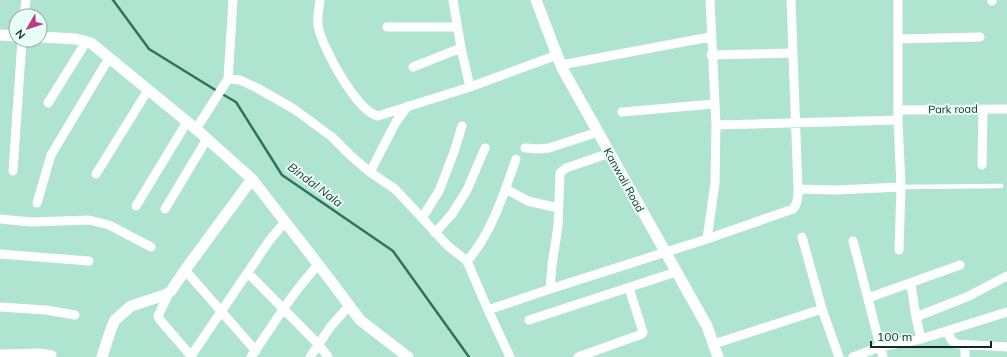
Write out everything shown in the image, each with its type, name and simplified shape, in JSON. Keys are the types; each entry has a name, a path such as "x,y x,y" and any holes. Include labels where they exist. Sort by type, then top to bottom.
{"street":[{"path":"136,206 192,125 211,106 228,80 233,0"},
{"path":"320,0 318,25 324,46 348,88 367,111 372,115 378,116 470,86 559,60 710,37"},
{"path":"453,0 461,48 470,86"},
{"name":"Kanwali Road","path":"536,0 559,60 665,253 707,326 718,357"},
{"path":"707,239 715,183 716,125 710,37 710,0"},
{"path":"488,310 707,239 793,209 796,206 798,189 791,0"},
{"path":"898,0 898,120 901,187 899,250"},
{"path":"387,27 458,27"},
{"path":"48,37 76,39 91,43 192,125 252,179 360,320 408,357"},
{"path":"898,39 980,38"},
{"path":"48,103 86,42"},
{"path":"13,171 21,48"},
{"path":"413,67 461,48"},
{"path":"711,55 793,52"},
{"path":"37,203 51,155 109,58"},
{"path":"228,80 240,80 294,109 332,136 351,156 370,172 395,189 435,233 448,246 467,261 510,357"},
{"path":"96,174 148,90"},
{"path":"622,112 714,104"},
{"path":"370,172 396,122 408,106"},
{"path":"982,165 983,109"},
{"name":"Park road","path":"899,110 1007,109"},
{"path":"716,125 898,120"},
{"path":"422,218 439,191 462,126"},
{"path":"525,148 549,148 598,132"},
{"path":"164,210 207,139"},
{"path":"435,233 452,214 466,190 485,148"},
{"path":"550,289 558,226 560,173 563,170 610,153"},
{"path":"467,261 476,251 491,223 506,189 516,159"},
{"path":"102,357 115,320 131,306 171,291 252,179"},
{"path":"798,189 835,190 901,187"},
{"path":"506,189 528,201 558,208"},
{"path":"0,219 31,222 68,222 84,220 96,222 109,225 151,247"},
{"path":"168,293 158,316 192,357 221,311 269,241 286,222"},
{"path":"802,237 822,309 839,357"},
{"path":"853,241 883,357"},
{"path":"0,254 89,261"},
{"path":"185,270 221,311 253,354 283,309 318,265"},
{"path":"868,298 911,284 960,265"},
{"path":"529,320 676,272"},
{"path":"248,273 328,357"},
{"path":"916,317 969,296 1007,276"},
{"path":"911,284 921,338"},
{"path":"578,357 642,334 643,332 629,288"},
{"path":"310,357 331,326 349,306"},
{"path":"0,307 46,310 75,314"},
{"path":"714,344 822,309"},
{"path":"853,357 880,347 947,331 1007,312"},
{"path":"947,331 954,343 1007,347"},
{"path":"965,345 965,357"},
{"path":"0,354 40,353 52,355"}],"lane":[{"path":"901,187 1001,186"}],"waterway":[{"name":"Bindal Nala","path":"113,0 149,49 217,91"},
{"name":"Bindal Nala","path":"222,94 236,102 282,175 393,251 469,357"}]}
